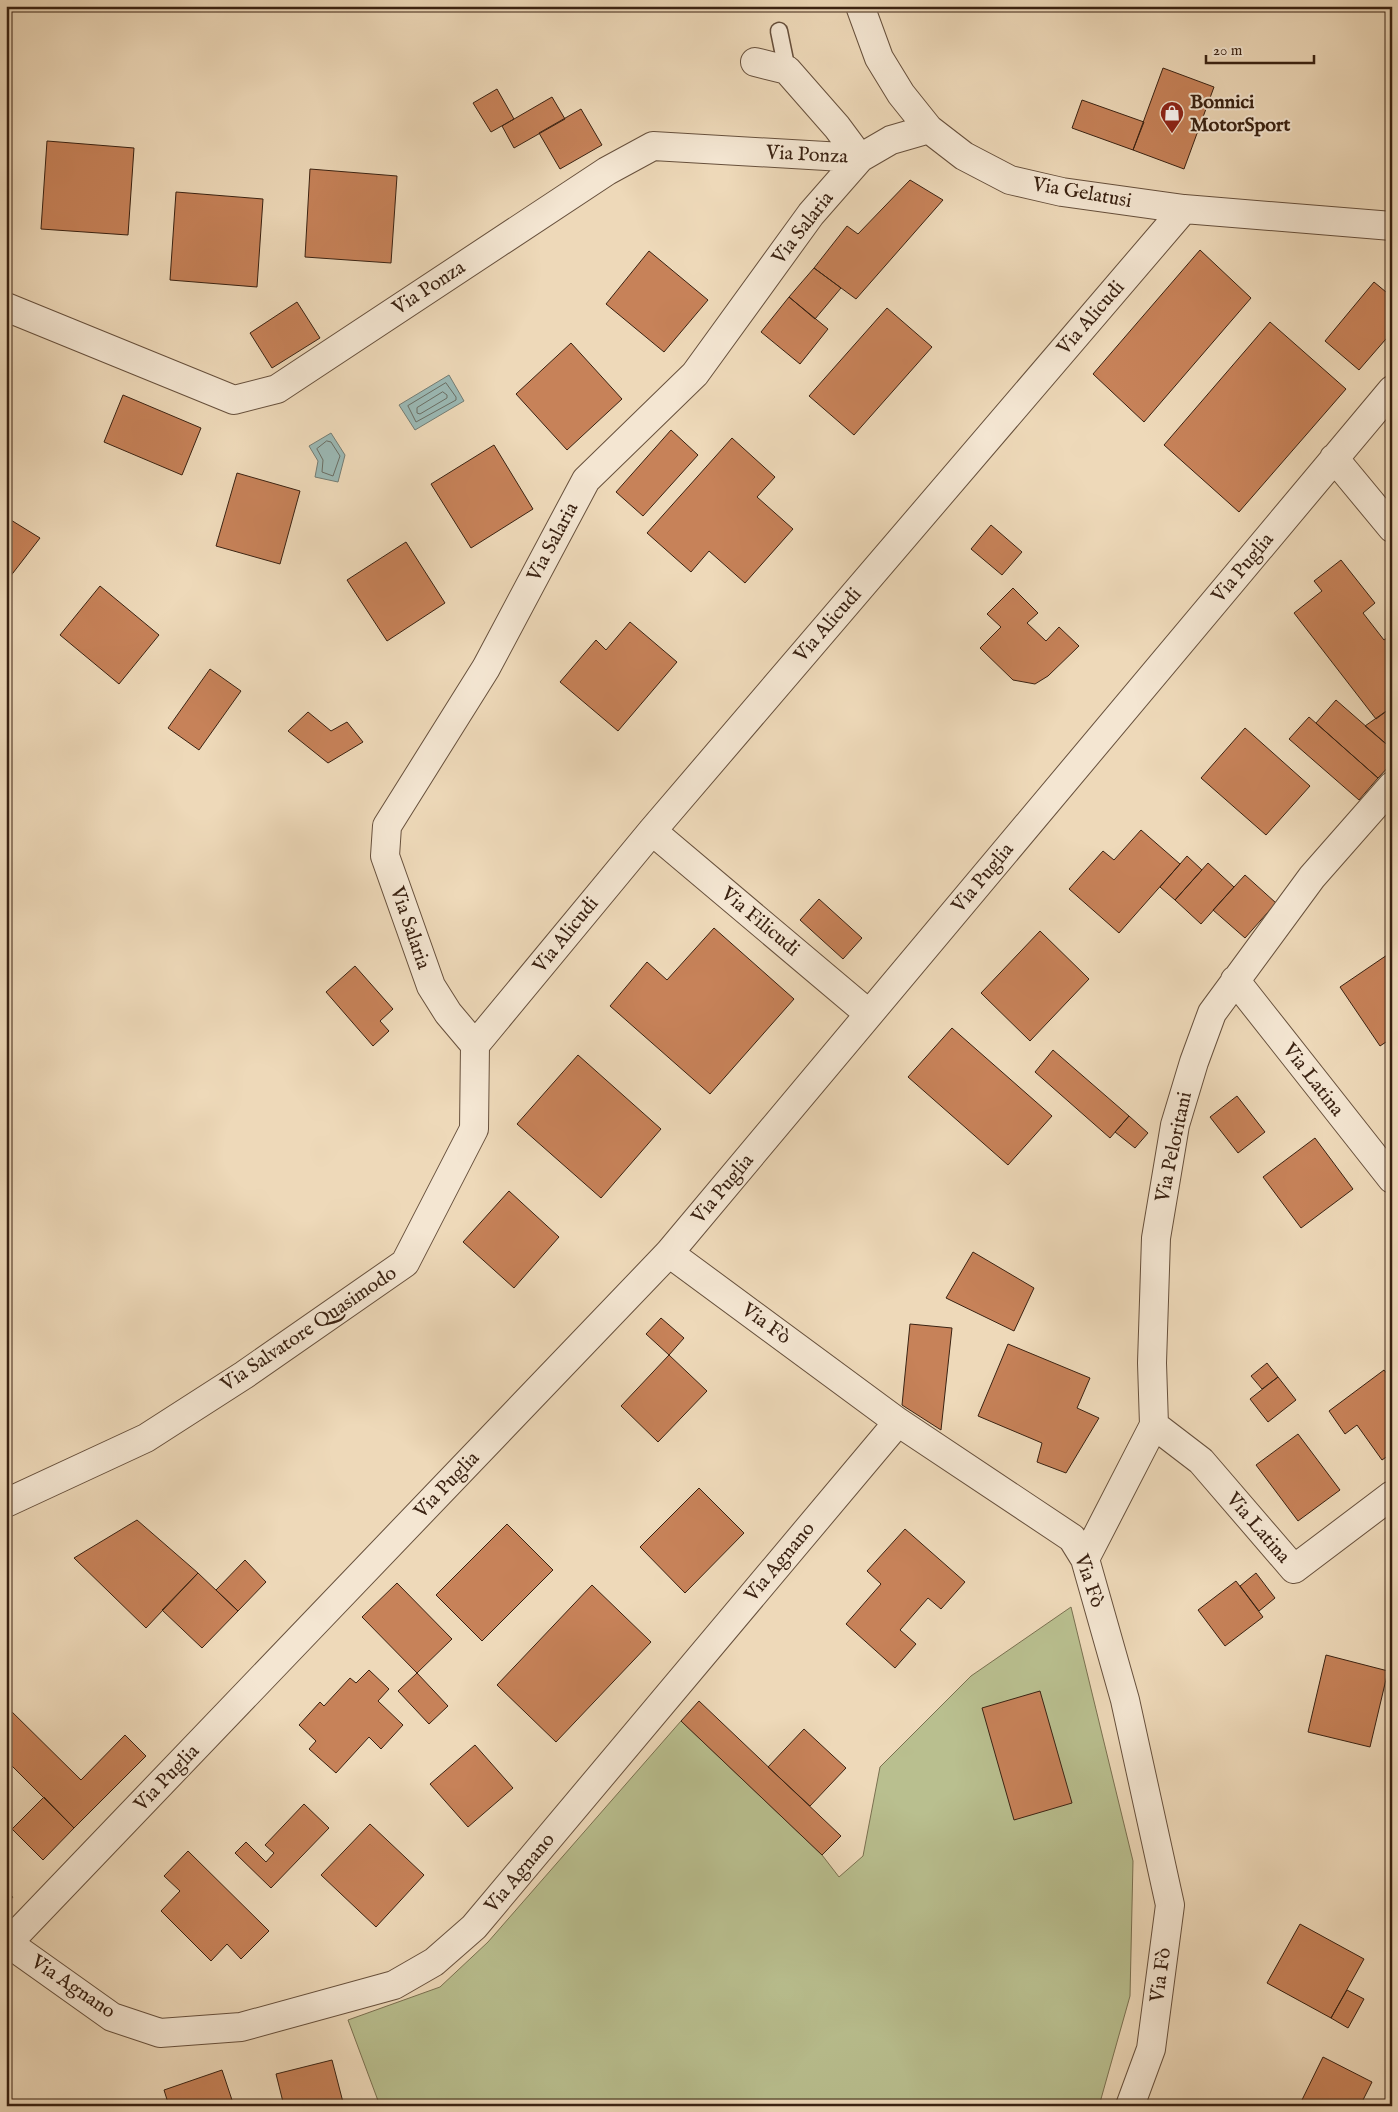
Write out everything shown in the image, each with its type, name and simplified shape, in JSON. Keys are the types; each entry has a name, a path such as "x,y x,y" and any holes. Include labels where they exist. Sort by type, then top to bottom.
{"street":[{"name":"Via Gelatusi","path":"860,6 879,58 901,94 930,129 964,156 1010,180 1062,192 1184,209 1392,226"},
{"path":"755,62 787,70 837,127 860,158"},
{"name":"Via Salaria","path":"475,1045 448,1013 431,986 385,856 387,826 486,668 586,480 695,374 811,214 860,158 891,140 930,129"},
{"name":"Via Ponza","path":"6,308 234,400 277,388 607,171 653,146 860,158"},
{"name":"Via Alicudi","path":"475,1045 652,831 1184,209"},
{"name":"Via Puglia","path":"7,1944 669,1253 1392,390"},
{"path":"1334,458 1392,528"},
{"name":"Via Peloritani","path":"1085,1559 1154,1425 1152,1363 1156,1238 1175,1125 1212,1013 1312,877 1392,786"},
{"name":"Via Filicudi","path":"652,831 869,1014"},
{"name":"Via Latina","path":"1235,980 1392,1179"},
{"name":"Via Salvatore Quasimodo","path":"6,1503 146,1438 244,1375 405,1263 474,1129 475,1045"},
{"name":"Via Fò","path":"669,1253 898,1422 1072,1538 1085,1559 1125,1700 1170,1905 1151,2049 1130,2106"},
{"name":"Via Agnano","path":"7,1944 112,2017 160,2033 242,2027 394,1985 434,1962 474,1927 898,1422"},
{"name":"Via Latina","path":"1154,1425 1201,1461 1294,1570 1392,1495"}],"lane":[{"path":"779,31 787,70"}],"green space":[{"path":"1071,1607 1133,1861 1130,1996 1099,2106 380,2106 348,2020 440,1987 488,1942 681,1721 822,1855 839,1877 863,1856 880,1767 971,1676"}],"water":[{"path":"449,375 464,401 415,430 399,405"},
{"path":"331,433 345,455 338,482 315,477 318,461 309,446"}],"building":[{"path":"1163,68 1214,87 1184,169 1133,150"},
{"path":"497,89 514,119 491,132 473,103"},
{"path":"552,97 565,119 514,148 502,126"},
{"path":"1082,100 1144,122 1133,150 1072,128"},
{"path":"581,109 602,145 560,169 539,133"},
{"path":"47,141 134,148 128,235 41,229"},
{"path":"310,169 397,176 391,263 305,257"},
{"path":"910,180 943,200 856,299 814,268 847,226 858,234"},
{"path":"176,192 263,199 257,287 170,280"},
{"path":"1200,250 1251,298 1144,422 1093,374"},
{"path":"649,251 708,300 664,352 606,304"},
{"path":"814,268 841,288 815,319 789,297"},
{"path":"1374,282 1392,297 1392,332 1359,370 1325,341"},
{"path":"789,297 828,329 800,364 761,332"},
{"path":"297,302 320,338 272,368 250,333"},
{"path":"887,308 932,347 854,435 809,396"},
{"path":"1270,322 1346,389 1239,512 1164,445"},
{"path":"571,343 622,399 567,450 516,394"},
{"path":"123,395 201,428 182,475 104,442"},
{"path":"671,430 698,455 643,516 616,492"},
{"path":"732,438 775,477 757,497 793,529 745,583 709,551 691,572 647,533"},
{"path":"494,445 533,509 471,548 431,484"},
{"path":"237,473 300,491 280,564 216,546"},
{"path":"6,517 40,538 6,582"},
{"path":"991,525 1022,552 1002,575 971,549"},
{"path":"406,542 445,603 387,641 347,580"},
{"path":"1341,560 1375,603 1363,613 1384,640 1392,634 1392,707 1376,719 1294,613 1322,591 1314,581"},
{"path":"100,586 159,635 119,684 60,635"},
{"path":"1013,588 1038,613 1027,623 1046,641 1059,627 1079,646 1048,676 1035,684 1013,680 980,648 1001,627 987,614"},
{"path":"630,622 677,662 618,731 560,682 596,640 606,650"},
{"path":"210,669 241,691 199,750 168,728"},
{"path":"1336,700 1392,749 1392,763 1378,778 1316,723"},
{"path":"1392,707 1392,749 1365,726"},
{"path":"308,712 331,731 347,722 363,742 328,763 288,731"},
{"path":"1309,717 1378,778 1359,800 1289,739"},
{"path":"1245,728 1310,786 1266,835 1201,778"},
{"path":"1141,830 1180,864 1119,933 1069,889 1103,851 1114,860"},
{"path":"1187,856 1202,870 1175,900 1160,887"},
{"path":"1208,863 1234,887 1201,924 1175,900"},
{"path":"1245,875 1276,903 1245,938 1213,910"},
{"path":"819,899 862,938 843,959 800,920"},
{"path":"714,928 794,999 710,1094 610,1006 647,962 667,980"},
{"path":"1040,931 1089,979 1030,1041 981,993"},
{"path":"1390,953 1392,1038 1380,1046 1340,987"},
{"path":"355,966 393,1009 380,1021 389,1031 373,1046 326,992"},
{"path":"952,1028 1052,1116 1008,1165 908,1077"},
{"path":"1053,1050 1129,1116 1110,1138 1035,1072"},
{"path":"578,1055 661,1129 601,1198 517,1124"},
{"path":"1237,1096 1265,1132 1238,1153 1210,1117"},
{"path":"1129,1116 1148,1133 1135,1148 1115,1132"},
{"path":"1315,1138 1353,1189 1301,1228 1263,1177"},
{"path":"509,1191 559,1237 514,1288 463,1242"},
{"path":"973,1252 1034,1288 1014,1331 946,1298"},
{"path":"661,1318 684,1338 669,1355 646,1334"},
{"path":"910,1324 952,1328 941,1430 902,1405"},
{"path":"1008,1344 1090,1378 1077,1408 1099,1418 1066,1473 1037,1462 1042,1443 978,1416"},
{"path":"669,1355 707,1391 658,1442 621,1406"},
{"path":"1267,1363 1278,1377 1262,1389 1251,1376"},
{"path":"1384,1370 1392,1380 1392,1453 1382,1460 1357,1425 1345,1434 1329,1411"},
{"path":"1278,1377 1296,1400 1268,1422 1250,1399"},
{"path":"1298,1434 1340,1490 1298,1521 1256,1465"},
{"path":"699,1488 744,1533 685,1593 640,1547"},
{"path":"137,1520 198,1573 146,1628 74,1558"},
{"path":"507,1524 553,1570 482,1641 436,1595"},
{"path":"905,1529 965,1582 941,1609 928,1598 900,1630 916,1644 895,1668 846,1624 881,1584 867,1571"},
{"path":"245,1560 266,1582 238,1611 216,1590"},
{"path":"198,1573 238,1611 202,1648 162,1610"},
{"path":"1256,1573 1275,1598 1259,1611 1240,1586"},
{"path":"1236,1581 1263,1617 1225,1646 1198,1610"},
{"path":"397,1583 452,1639 417,1673 362,1617"},
{"path":"592,1585 651,1642 556,1742 497,1685"},
{"path":"1326,1655 1388,1671 1370,1747 1308,1732"},
{"path":"369,1670 389,1689 378,1701 403,1725 381,1749 369,1737 336,1773 309,1749 316,1741 299,1725 320,1702 324,1706 350,1678 356,1683"},
{"path":"417,1673 448,1706 429,1724 398,1691"},
{"path":"1040,1691 1072,1803 1014,1820 982,1708"},
{"path":"699,1701 841,1836 822,1855 681,1721"},
{"path":"6,1706 81,1780 125,1735 146,1756 74,1828 6,1760"},
{"path":"804,1729 846,1768 810,1806 768,1767"},
{"path":"475,1745 513,1788 468,1827 430,1784"},
{"path":"44,1797 74,1828 43,1860 12,1829"},
{"path":"304,1804 329,1828 271,1888 235,1853 246,1842 266,1862 274,1853 265,1845"},
{"path":"370,1824 424,1875 376,1927 321,1875"},
{"path":"188,1851 269,1931 241,1959 227,1944 211,1961 161,1911 180,1891 164,1876"},
{"path":"6,1892 13,1897 6,1905"},
{"path":"1300,1924 1364,1959 1331,2018 1267,1983"},
{"path":"1347,1990 1364,1999 1348,2028 1331,2018"},
{"path":"1323,2057 1372,2082 1360,2106 1299,2106"},
{"path":"332,2060 344,2106 284,2106 276,2074"},
{"path":"222,2070 234,2106 169,2106 164,2090"}],"place":[{"name":"Bonnici MotorSport","path":"1172,134"}]}
